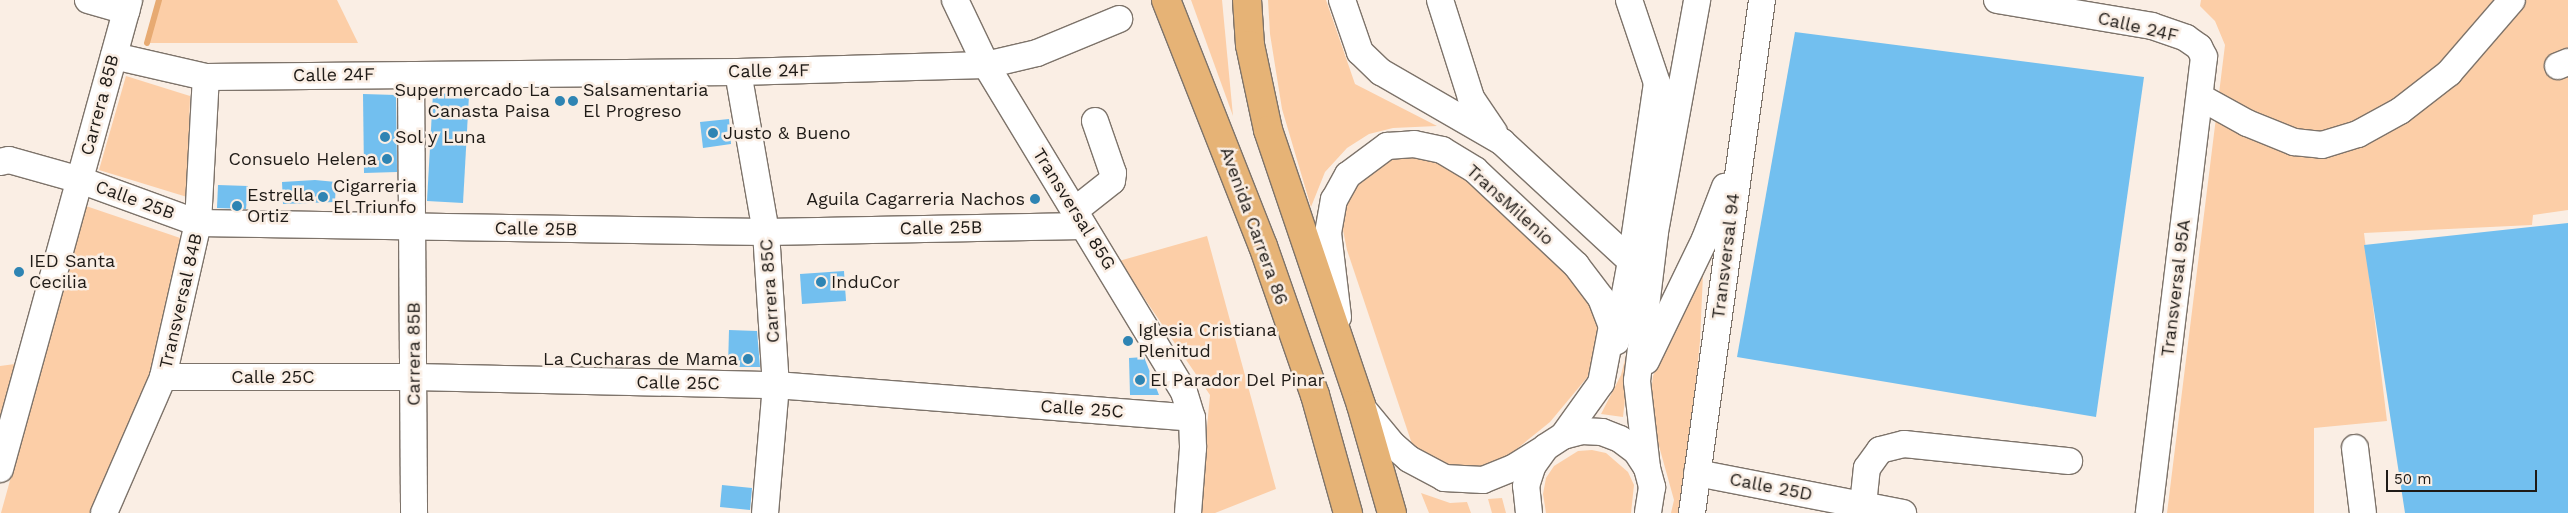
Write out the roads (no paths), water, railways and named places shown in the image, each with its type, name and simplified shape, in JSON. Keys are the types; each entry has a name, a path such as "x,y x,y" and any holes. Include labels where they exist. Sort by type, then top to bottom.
{"main road":[{"name":"Avenida Carrera 86","path":"1166,0 1263,246 1315,394 1348,513"},
{"path":"1247,0 1250,45 1261,104 1361,405 1392,513"}],"street":[{"path":"88,0 128,5"},
{"name":"Transversal 85G","path":"955,0 986,65 1163,354 1186,398 1192,418"},
{"path":"1342,0 1360,52 1381,72 1502,142"},
{"path":"1440,0 1471,98 1502,142 1631,260"},
{"name":"TransMilenio","path":"1361,405 1388,442 1409,459 1444,478 1483,480 1513,468 1554,442 1601,383 1620,327 1657,84 1629,0"},
{"path":"1648,513 1652,487 1647,468 1637,381 1655,232 1697,0"},
{"name":"Transversal 94","path":"1692,513 1762,0"},
{"name":"Calle 24F","path":"2001,0 2152,26 2192,42 2199,47 2205,64"},
{"path":"2200,98 2247,123 2294,142 2322,145 2358,134 2400,111 2449,73 2512,0"},
{"name":"Carrera 85B","path":"0,469 128,5"},
{"name":"Calle 24F","path":"114,56 206,77 738,72 986,65 1037,53 1118,19"},
{"name":"Transversal 95A","path":"2149,513 2205,64"},
{"name":"Carrera 85C","path":"738,72 766,232 776,386 765,513"},
{"name":"Carrera 85B","path":"411,75 414,227 414,513"},
{"name":"Transversal 84B","path":"104,513 164,377 198,223 206,77"},
{"path":"1078,218 1112,181 1113,174 1095,121"},
{"path":"1637,381 1705,239 1742,142"},
{"name":"TransMilenio","path":"1341,348 1328,233 1334,200 1348,176 1364,160 1388,146 1414,144 1442,150 1475,170 1576,265 1601,298 1612,326 1601,383"},
{"name":"Calle 25B","path":"0,162 9,160 80,180 198,223 766,232 1078,218"},
{"name":"Calle 25C","path":"164,377 414,377 776,386 1192,418"},
{"path":"1188,513 1192,418"},
{"path":"1529,513 1526,486 1532,465 1554,442 1582,431 1602,432 1620,438 1636,451 1647,468"},
{"path":"1863,505 1867,468 1880,450 1904,444 2069,461"},
{"path":"2355,448 2363,513"},
{"name":"Calle 25D","path":"1697,473 1903,513"}],"waterway":[{"path":"147,43 159,0"}],"place":[{"name":"Supermercado La Canasta Paisa","path":"560,101"},
{"name":"Salsamentaria El Progreso","path":"573,101"},
{"name":"Justo & Bueno","path":"713,133"},
{"name":"Sol y Luna","path":"385,137"},
{"name":"Consuelo Helena","path":"387,159"},
{"name":"Cigarreria El Triunfo","path":"323,197"},
{"name":"Aguila Cagarreria Nachos","path":"1035,199"},
{"name":"Estrella Ortiz","path":"237,206"},
{"name":"IED Santa Cecilia","path":"19,272"},
{"name":"InduCor","path":"821,282"},
{"name":"Iglesia Cristiana Plenitud","path":"1128,341"},
{"name":"La Cucharas de Mama","path":"748,359"},
{"name":"El Parador Del Pinar","path":"1140,380"}]}
